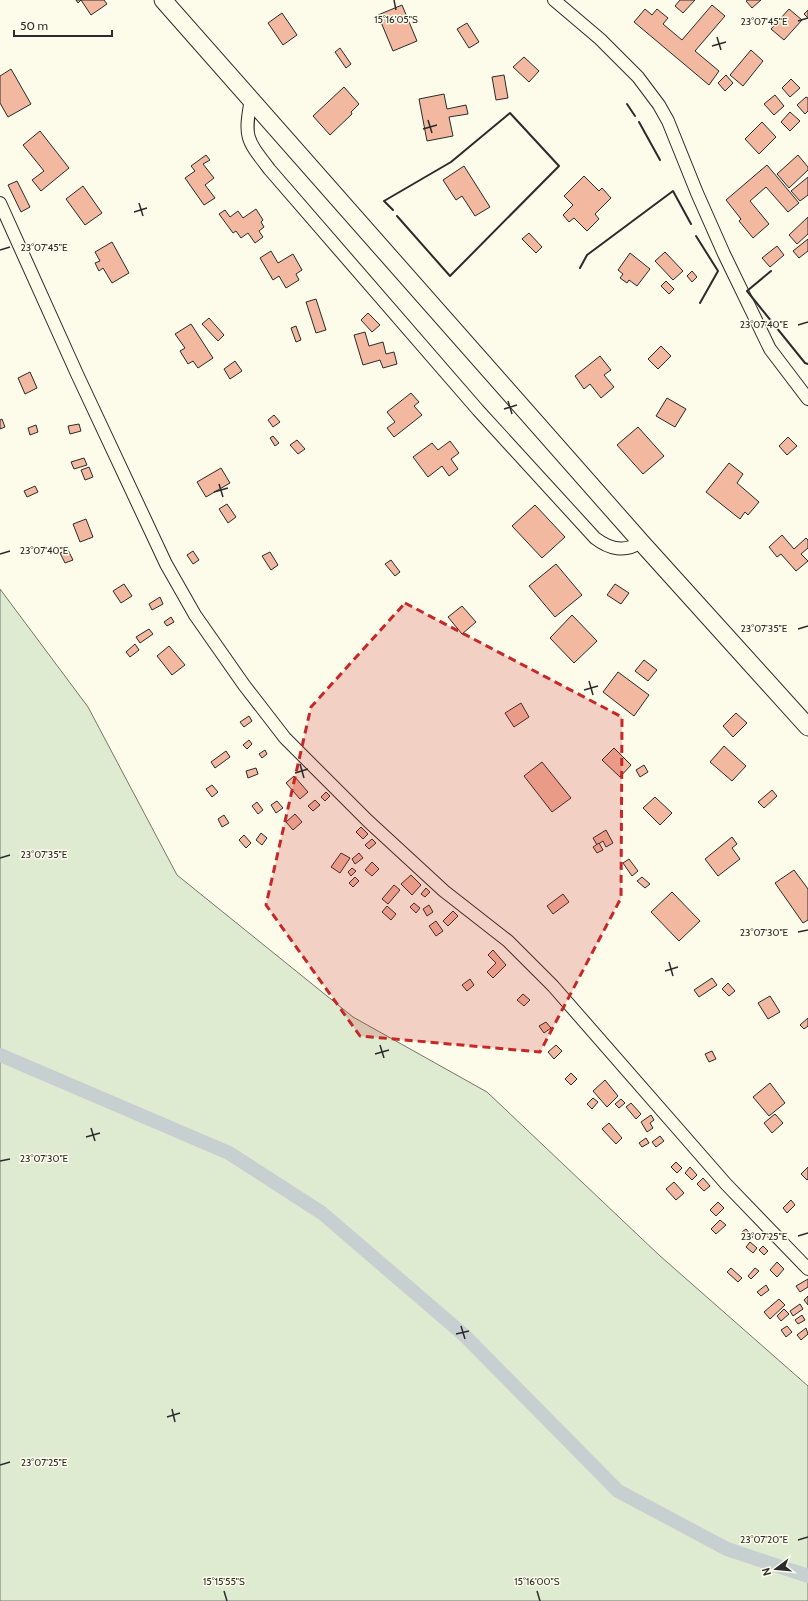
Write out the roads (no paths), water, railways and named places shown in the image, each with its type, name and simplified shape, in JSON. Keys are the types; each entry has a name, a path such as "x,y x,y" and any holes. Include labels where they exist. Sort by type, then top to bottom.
{"main road":[{"path":"163,0 640,542 808,727"}],"street":[{"path":"554,0 600,39 638,77 659,105 668,121 721,247 770,349 808,399"},
{"path":"251,99 248,119 248,137 251,146 270,170 478,410 595,538 604,545 621,549 634,547 640,542"},
{"path":"0,203 77,374 166,564 195,615 244,685 284,738 368,821 444,890 508,941 553,986 726,1184 808,1269"}],"waterway":[{"path":"0,1055 229,1153 322,1213 464,1335 618,1491 727,1549 808,1576"}]}
